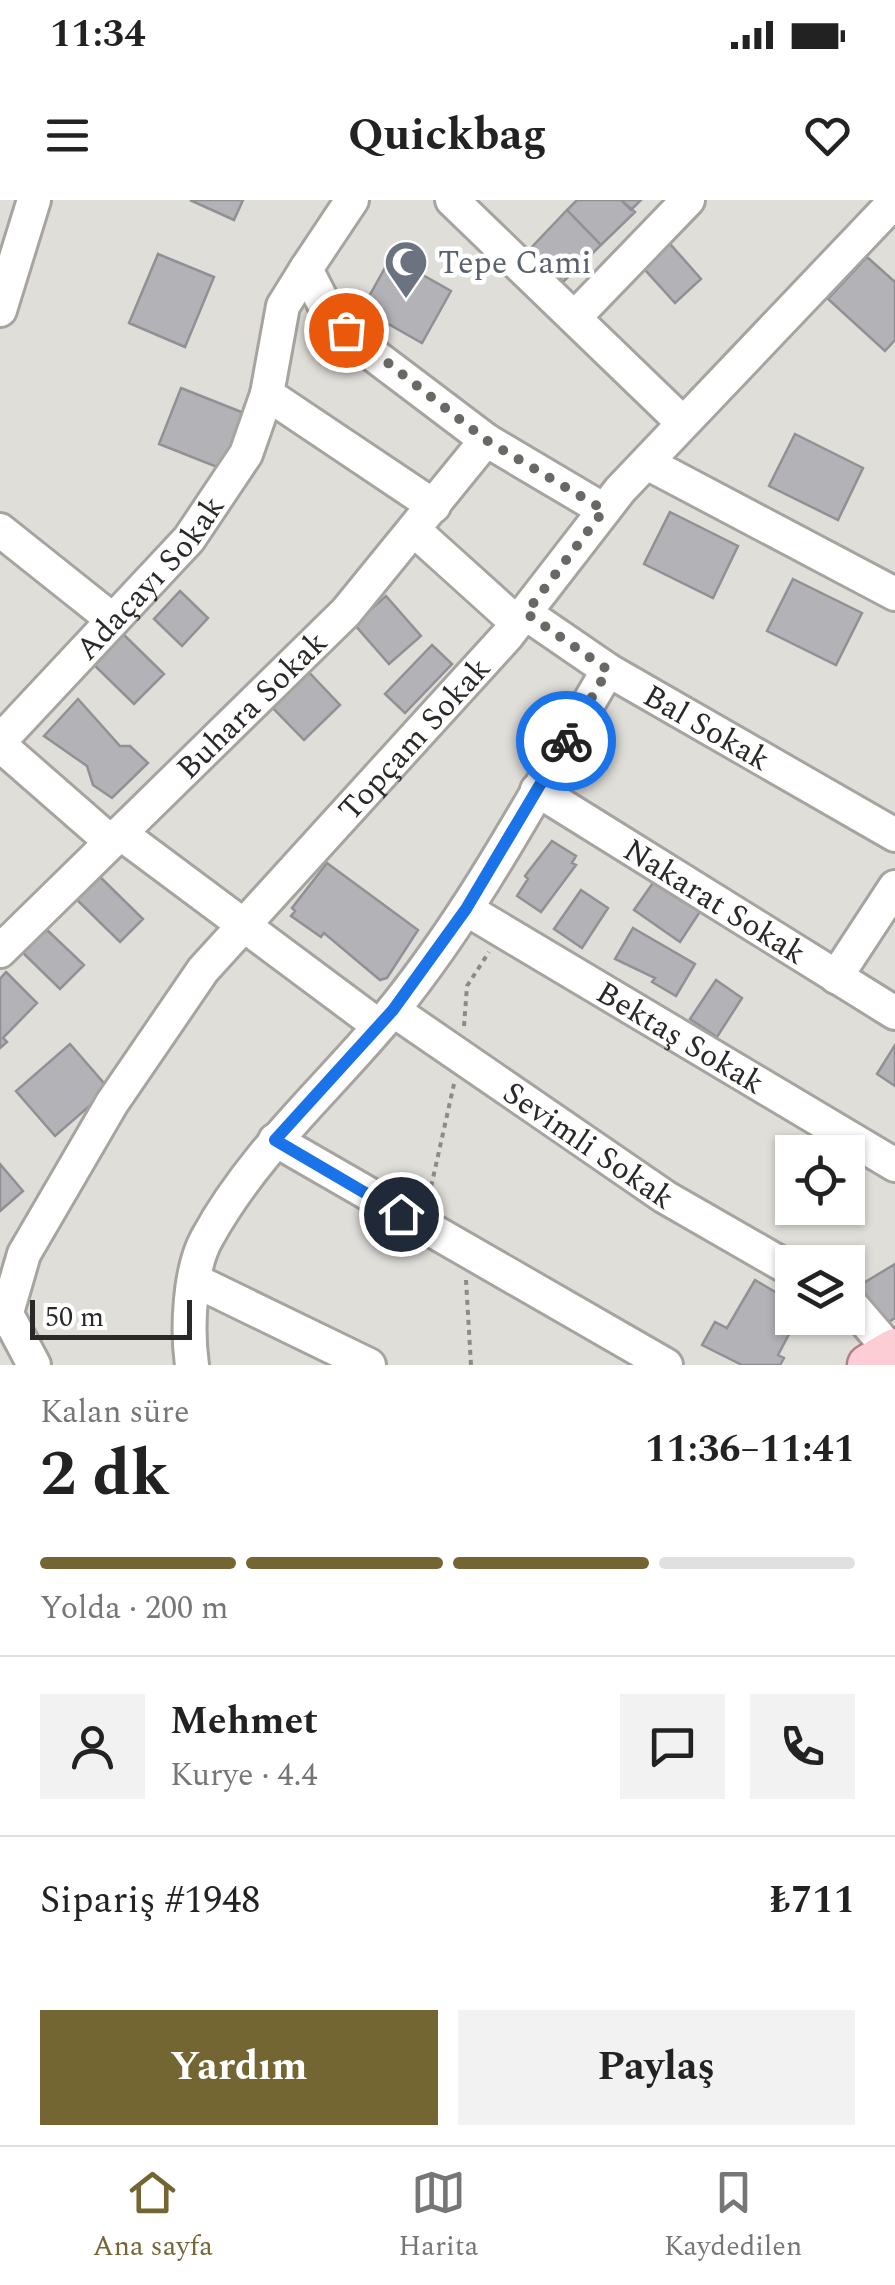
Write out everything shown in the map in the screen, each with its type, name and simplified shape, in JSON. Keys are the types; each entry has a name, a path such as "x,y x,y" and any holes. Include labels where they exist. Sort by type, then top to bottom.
{"street":[{"path":"0,310 34,200"},
{"name":"Adaçayı Sokak","path":"0,743 189,539 246,454 267,394 284,306 352,200"},
{"path":"576,316 688,200"},
{"name":"Topçam Sokak","path":"2,1310 24,1254 112,1103 203,970 521,618 604,510 647,462 895,201"},
{"path":"468,205 684,423"},
{"path":"306,269 328,312 362,347 486,440 604,510"},
{"name":"Bal Sokak","path":"267,394 424,518 521,618 895,835"},
{"name":"Buhara Sokak","path":"0,951 299,661 424,518 486,440"},
{"path":"647,462 895,594"},
{"path":"0,530 113,620"},
{"path":"192,1365 189,1346 205,1241 275,1140 386,1018 466,909 608,670"},
{"name":"Sevimli Sokak","path":"0,743 116,837 386,1018 460,1060 664,1197 775,1260"},
{"name":"Nakarat Sokak","path":"537,790 895,1013"},
{"path":"836,977 895,887"},
{"name":"Bektaş Sokak","path":"466,909 895,1164"},
{"path":"275,1140 666,1365"},
{"path":"196,1281 369,1365"},
{"path":"2,1310 34,1365"},
{"path":"865,1326 885,1355"}],"path":[{"path":"436,1208 427,1194 460,1060 467,986 502,933"},
{"path":"464,1251 471,1365"}],"building":[{"path":"190,200 243,200 234,220"},
{"path":"577,200 621,200 635,212 601,245 567,210"},
{"path":"621,200 641,200 631,210"},
{"path":"567,210 601,245 563,282 530,249"},
{"path":"664,237 701,279 675,303 637,261"},
{"path":"158,254 214,277 185,347 129,323"},
{"name":"Tepe Cami","path":"391,257 451,291 422,343 362,309"},
{"path":"867,257 895,282 895,340 885,351 828,299"},
{"path":"181,388 249,415 227,471 159,444"},
{"path":"795,434 863,468 838,520 769,486"},
{"path":"670,512 738,546 713,598 644,564"},
{"path":"793,579 862,613 836,665 767,631"},
{"path":"180,591 208,618 182,646 154,619"},
{"path":"386,596 421,636 389,664 354,624"},
{"path":"121,632 164,674 134,704 92,663"},
{"path":"432,645 452,664 405,713 385,694"},
{"path":"303,666 340,705 304,740 266,701"},
{"path":"78,699 120,746 130,746 148,763 112,798 93,785 87,766 44,736"},
{"path":"552,841 576,856 572,863 576,865 541,912 517,896 528,879 525,876"},
{"path":"327,863 418,930 387,978 380,980 324,933 321,937 291,916 295,911 292,908"},
{"path":"662,870 707,901 680,942 634,910"},
{"path":"95,872 143,919 120,942 72,895"},
{"path":"581,890 608,908 582,948 554,929"},
{"path":"633,928 695,964 676,996 652,982 655,978 615,959"},
{"path":"46,929 84,965 60,989 23,953"},
{"path":"6,972 37,1003 3,1038 7,1042 0,1048 0,979"},
{"path":"716,980 742,998 717,1037 690,1019"},
{"path":"70,1044 109,1089 55,1136 16,1091"},
{"path":"895,1045 895,1086 877,1074"},
{"path":"0,1164 23,1191 0,1211"},
{"path":"895,1264 895,1318 881,1327 865,1300 865,1282"},
{"path":"755,1280 775,1292 775,1335 789,1335 778,1355 784,1358 780,1365 742,1365 702,1345 715,1322 727,1328"}],"way so far":[{"path":"346,330 362,347 486,440 604,510 526,613 608,670 566,741"}],"place":[{"name":"Tepe Cami","path":"406,300"}],"route":[{"path":"401,1214 275,1140 393,1010 466,909 566,741"}]}
